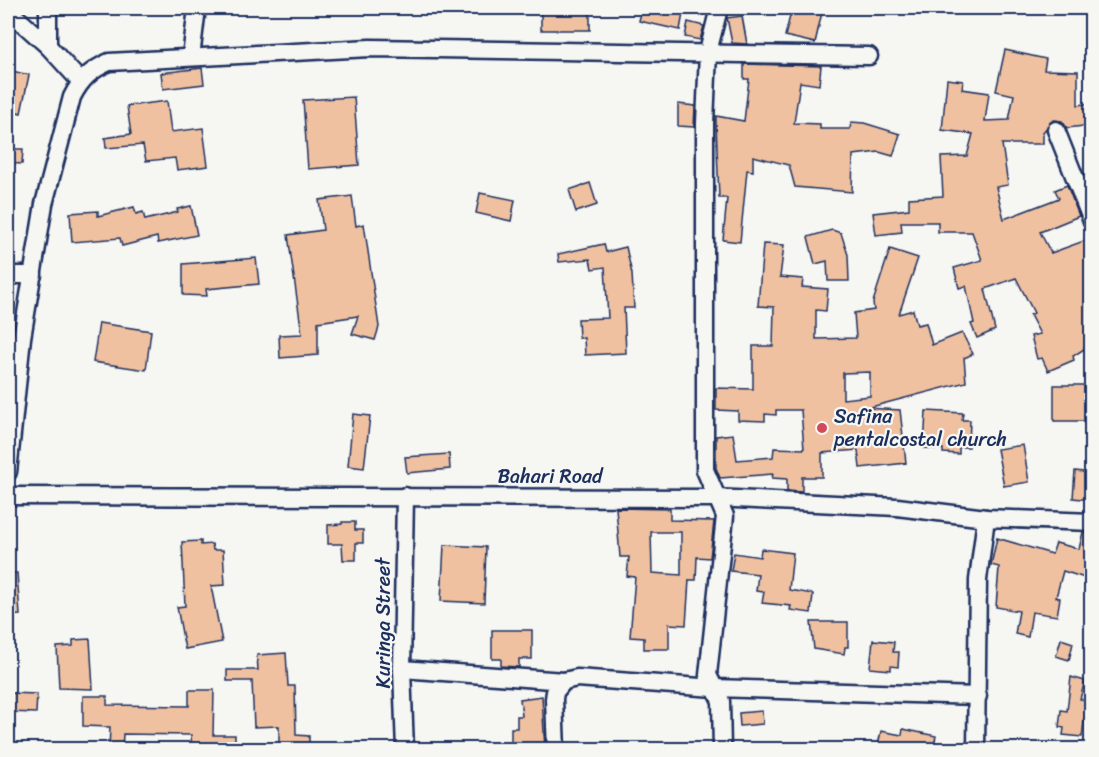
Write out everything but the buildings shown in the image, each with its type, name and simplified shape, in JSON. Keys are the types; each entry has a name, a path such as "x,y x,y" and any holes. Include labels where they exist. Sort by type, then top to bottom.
{"street":[{"path":"48,8 48,46"},
{"path":"191,57 197,8"},
{"path":"719,8 708,52 705,123 705,470 715,498 725,516 708,675 721,701 722,750"},
{"path":"8,10 48,46 80,81"},
{"path":"8,472 22,338 44,204 72,97 80,81 93,69 109,62 370,48 869,56"},
{"path":"1056,130 1092,220"},
{"path":"8,275 33,275"},
{"name":"Bahari Road","path":"8,496 715,498 897,507 986,518 1092,522"},
{"name":"Kuringa Street","path":"405,496 402,669 405,750"},
{"path":"976,750 978,580 986,518"},
{"path":"402,669 564,681 577,678 714,688 978,696"},
{"path":"556,750 554,699 555,692 564,681"}],"place":[{"name":"Safina pentalcostal church","path":"822,428"}]}
